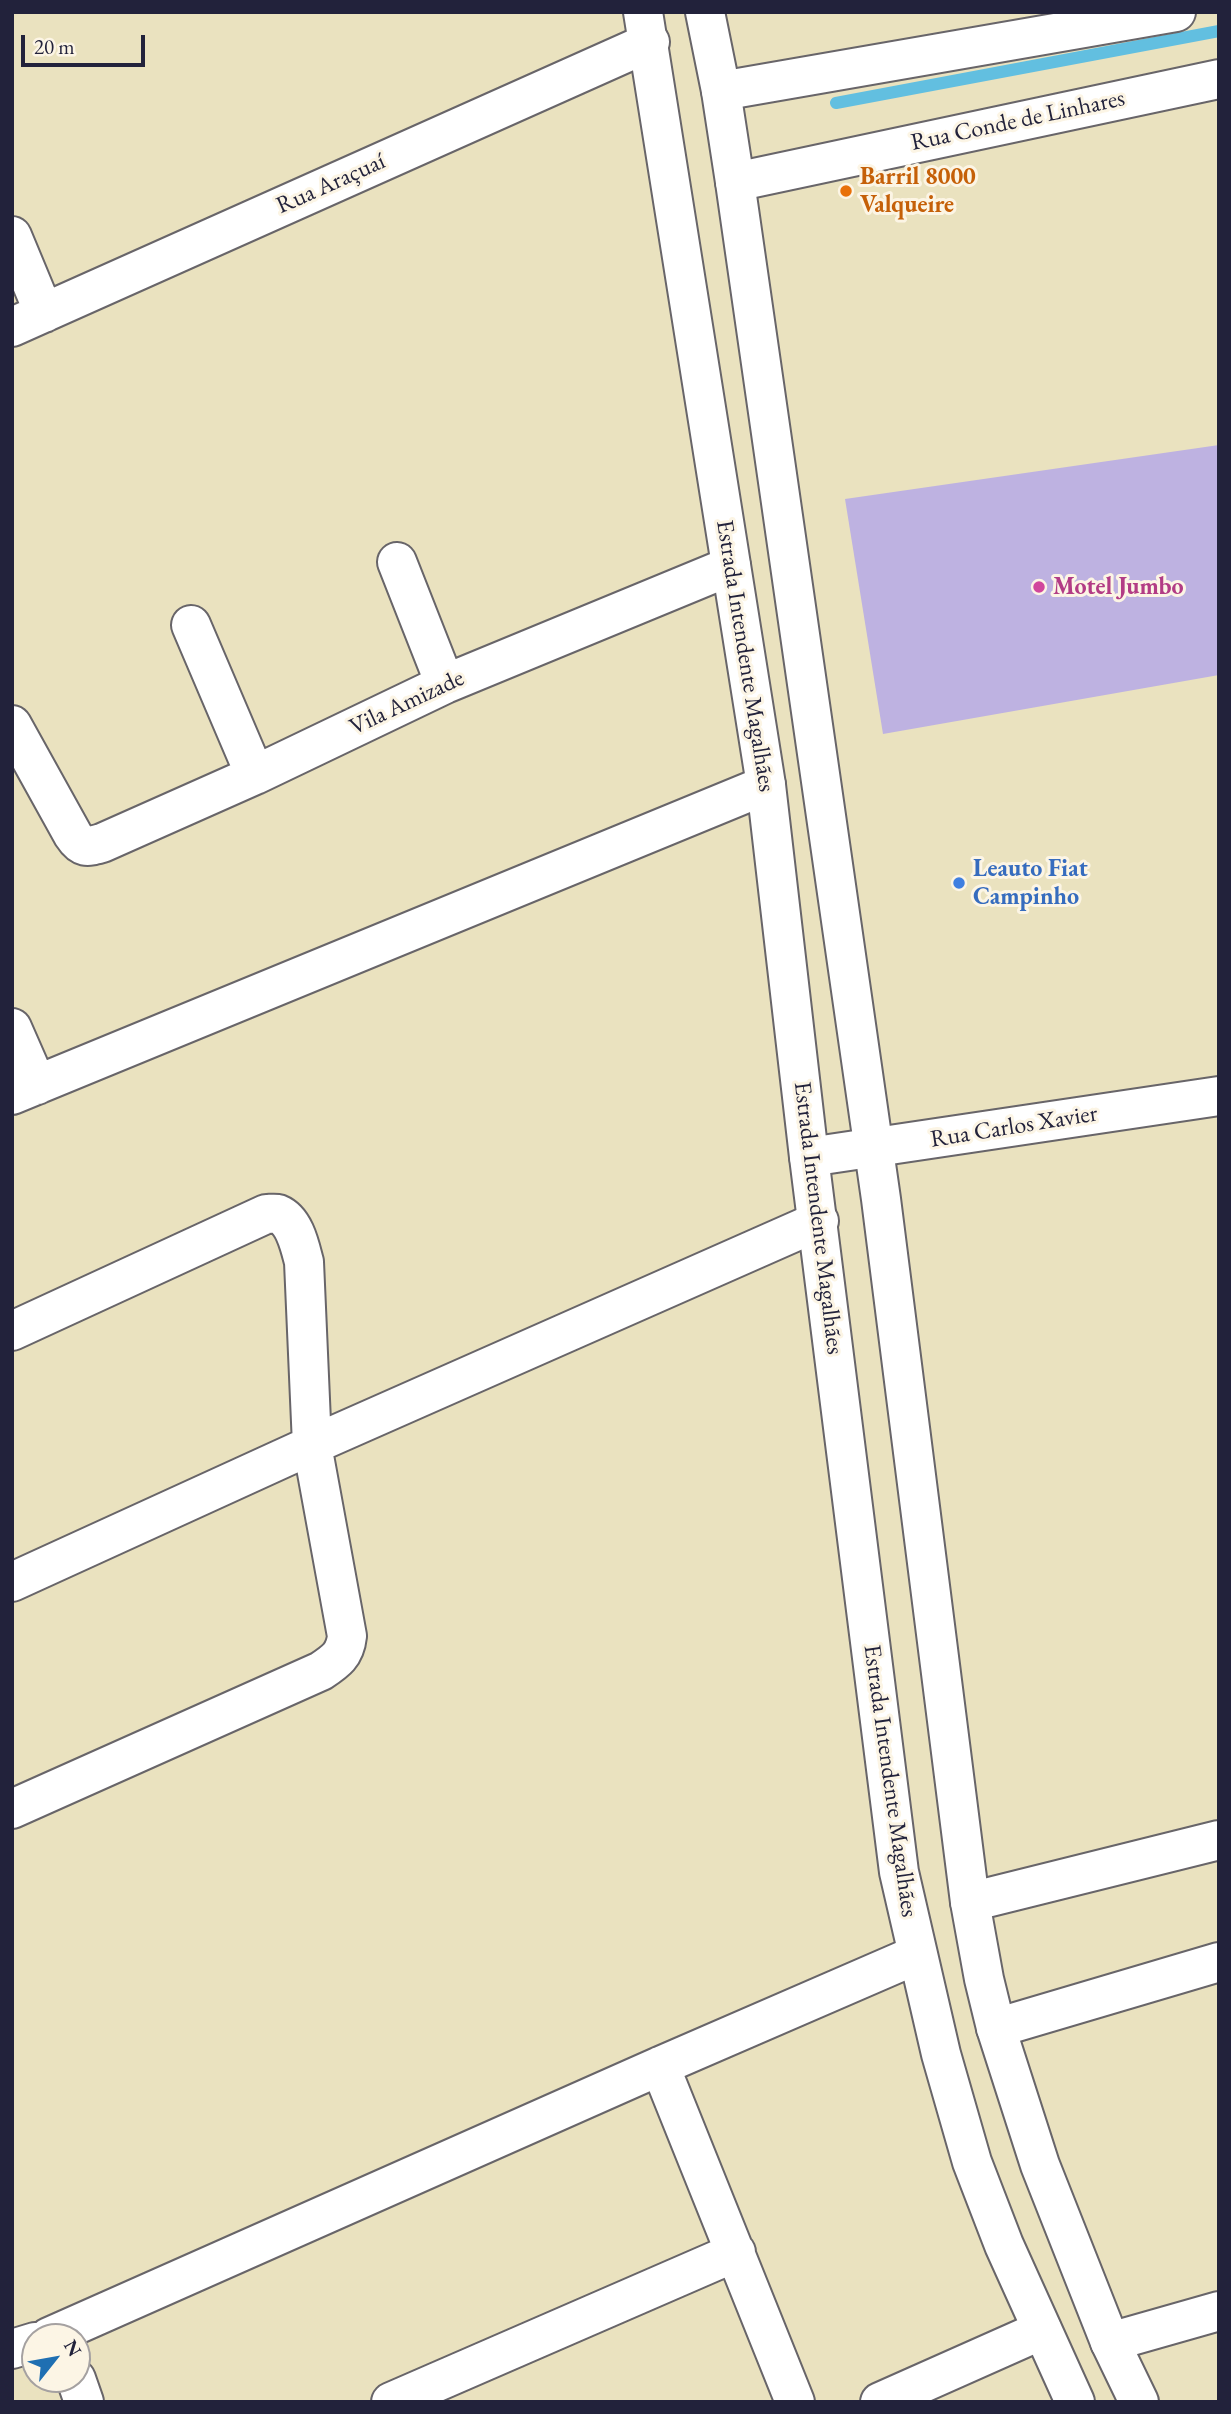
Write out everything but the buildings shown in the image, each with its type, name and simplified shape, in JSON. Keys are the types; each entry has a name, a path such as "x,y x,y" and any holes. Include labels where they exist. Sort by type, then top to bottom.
{"street":[{"path":"705,12 735,182 873,1148 970,1902 996,2028 1040,2165 1110,2342 1139,2402"},
{"path":"721,91 1176,12"},
{"name":"Rua Araçuaí","path":"28,320 647,27"},
{"name":"Estrada Intendente Magalhães","path":"647,27 766,785 809,1157 899,1872 916,1955 972,2162 1004,2245 1075,2402"},
{"name":"Rua Conde de Linhares","path":"735,182 1219,79"},
{"path":"12,236 28,320"},
{"path":"397,562 445,684"},
{"name":"Vila Amizade","path":"12,725 72,835 87,848 255,775 445,684 731,566"},
{"path":"191,625 255,775"},
{"path":"12,1028 24,1090 766,785"},
{"name":"Rua Carlos Xavier","path":"809,1157 1219,1096"},
{"path":"12,1331 266,1214 279,1214 298,1238 304,1262 312,1445 347,1636 342,1656 321,1671 12,1809"},
{"path":"12,1582 312,1445 819,1221"},
{"path":"970,1902 1219,1840"},
{"path":"82,2323 916,1955"},
{"path":"996,2028 1219,1962"},
{"path":"660,2066 795,2402"},
{"path":"391,2402 736,2252"},
{"path":"1110,2342 1219,2311"},
{"path":"880,2402 1042,2330"}],"waterway":[{"path":"836,103 1219,31"}],"place":[{"name":"Barril 8000 Valqueire","path":"846,191"},
{"name":"Motel Jumbo","path":"1039,587"},
{"name":"Leauto Fiat Campinho","path":"959,883"}]}
